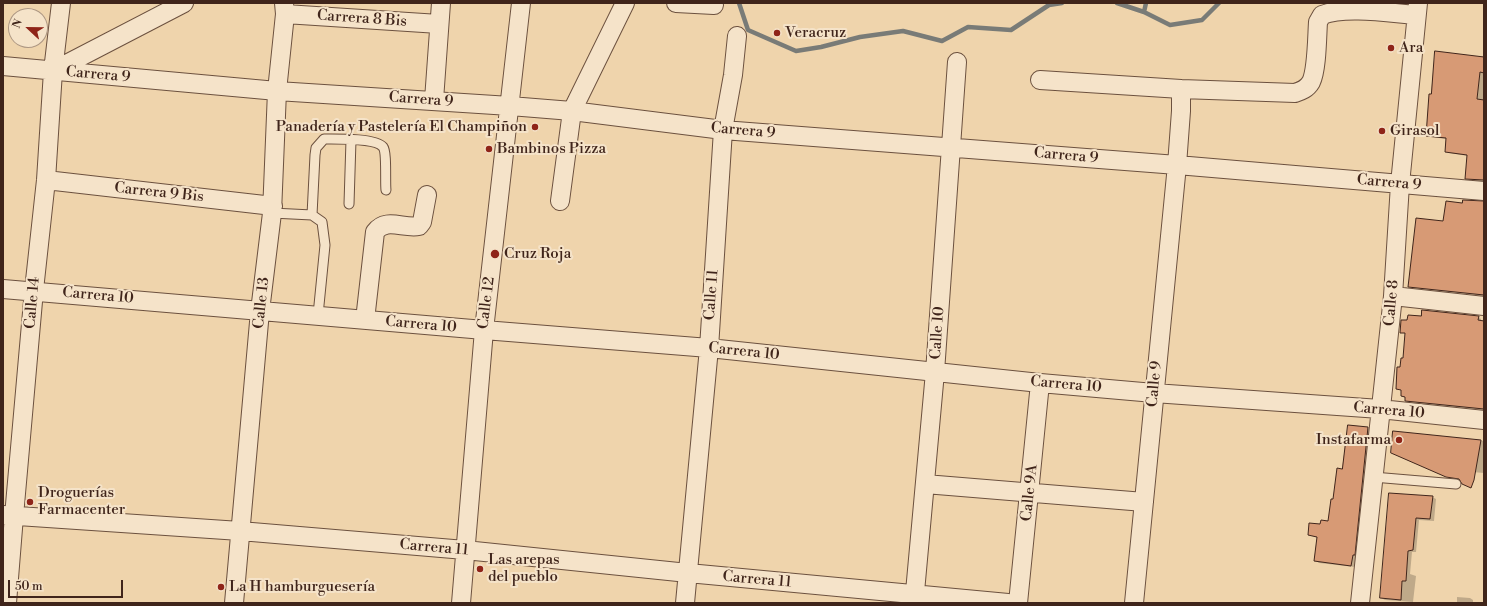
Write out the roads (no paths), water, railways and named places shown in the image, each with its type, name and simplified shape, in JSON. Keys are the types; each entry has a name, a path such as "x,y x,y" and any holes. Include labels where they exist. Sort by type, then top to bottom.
{"street":[{"name":"Calle 14","path":"8,603 8,515 46,180 53,71 61,3"},
{"path":"53,71 184,3"},
{"path":"434,100 441,3"},
{"name":"Calle 12","path":"461,603 484,330 521,3"},
{"path":"560,201 572,112 625,3"},
{"path":"676,3 714,5"},
{"name":"Carrera 8 Bis","path":"285,8 439,24"},
{"name":"Calle 13","path":"234,603 260,311 272,210 277,91 285,8"},
{"path":"1040,80 1182,89 1295,93 1304,89 1310,83 1314,74 1318,22 1322,15 1330,12 1344,11 1417,9"},
{"name":"Calle 8","path":"1360,603 1393,296 1400,184 1417,9"},
{"name":"Calle 11","path":"685,603 709,348 723,130 733,75 737,36"},
{"name":"Calle 10","path":"914,599 935,372 957,62"},
{"name":"Carrera 9","path":"3,66 277,91 510,106 723,130 1177,165 1484,191"},
{"name":"Calle 9","path":"1134,603 1177,165 1182,89"},
{"name":"Carrera 9 Bis","path":"46,180 272,210"},
{"path":"365,320 375,232 381,225 386,223 413,227 419,226 422,222 427,195"},
{"name":"Carrera 10","path":"3,289 34,290 260,311 709,348 1154,394 1380,410 1484,420"},
{"path":"1393,296 1484,306"},
{"name":"Calle 9A","path":"1018,603 1040,383"},
{"path":"925,484 1144,502"},
{"name":"Carrera 11","path":"8,515 240,531 465,550 688,573 914,599 1008,603"}],"lane":[{"path":"312,215 316,148 324,139 373,142 383,147 385,154 386,190"},
{"path":"349,204 351,140"},
{"path":"272,210 312,215 322,222 326,245 318,315"},
{"path":"1373,477 1456,484"}],"waterway":[{"path":"739,3 748,30 796,51 821,47 860,37 903,31 942,41 968,27 1011,30 1049,5 1062,3"},
{"path":"1117,3 1144,12 1146,3"},
{"path":"1144,12 1170,25 1202,20 1219,3"}],"place":[{"name":"Veracruz","path":"777,33"},
{"name":"Ara","path":"1391,48"},
{"name":"Panadería y Pastelería El Champiñon","path":"535,127"},
{"name":"Girasol","path":"1382,131"},
{"name":"Bambinos Pizza","path":"489,149"},
{"name":"Cruz Roja","path":"495,254"},
{"name":"Instafarma","path":"1399,440"},
{"name":"Droguerías Farmacenter","path":"30,502"},
{"name":"Las arepas del pueblo","path":"480,569"},
{"name":"La H hamburguesería","path":"221,587"}]}
